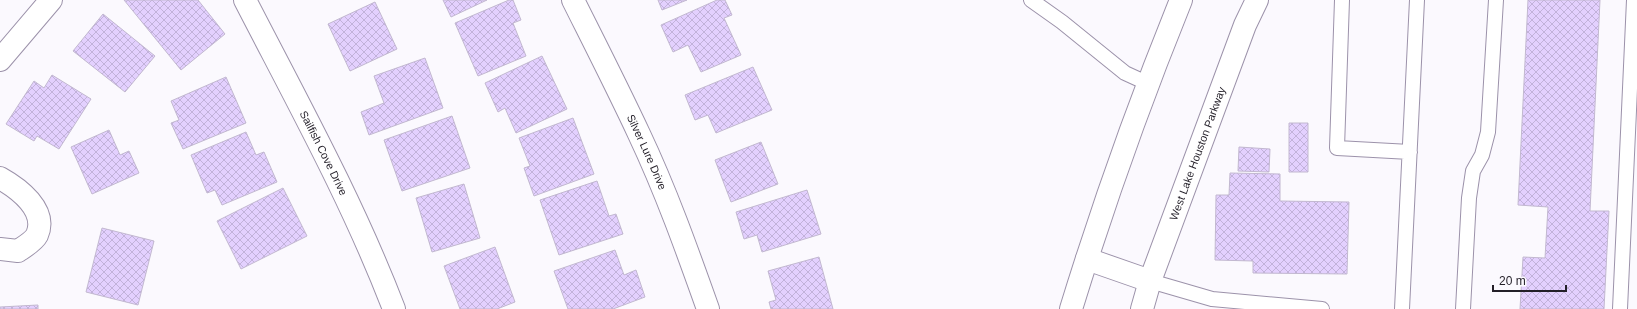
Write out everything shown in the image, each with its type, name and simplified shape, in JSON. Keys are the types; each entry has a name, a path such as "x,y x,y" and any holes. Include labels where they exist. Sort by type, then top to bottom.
{"street":[{"path":"0,60 51,0"},
{"name":"Sailfish Cove Drive","path":"245,0 321,147 383,280 394,309"},
{"name":"Silver Lure Drive","path":"573,0 639,134 661,184 685,242 708,309"},
{"path":"1072,309 1086,259 1148,84 1181,0"},
{"name":"West Lake Houston Parkway","path":"1142,309 1150,281 1245,25 1257,0"},
{"path":"0,178 12,185 31,201 40,221 37,236 18,251 0,249"},
{"path":"1086,259 1150,281"}],"lane":[{"path":"1030,0 1062,22 1125,73 1148,84"},
{"path":"1342,0 1337,148 1410,152"},
{"path":"1402,309 1417,0"},
{"path":"1463,309 1469,198 1473,171 1482,155 1488,132 1496,0"},
{"path":"1620,309 1634,0"},
{"path":"1150,281 1211,304 1322,309"}],"building":[{"path":"124,0 198,0 225,34 181,70"},
{"path":"443,0 487,0 451,17"},
{"path":"509,0 513,0 521,20 513,23 526,56 478,76 455,23"},
{"path":"658,0 687,0 662,10"},
{"path":"717,0 725,0 732,15 724,18 741,55 701,72 688,45 673,52 661,25"},
{"path":"1528,0 1600,0 1590,211 1609,211 1604,309 1520,309 1523,257 1545,258 1548,207 1518,205"},
{"path":"375,2 397,49 350,71 328,24"},
{"path":"103,14 155,56 125,92 73,51"},
{"path":"542,56 567,109 516,133 505,108 498,112 485,83"},
{"path":"425,58 443,108 369,135 361,112 384,103 374,76"},
{"path":"753,67 772,110 716,133 708,115 695,120 685,95"},
{"path":"52,75 91,99 59,149 37,136 34,141 6,124 34,81 44,88"},
{"path":"226,77 246,123 183,149 171,123 179,120 171,101"},
{"path":"452,116 470,168 402,191 384,140"},
{"path":"573,118 594,174 534,196 524,168 530,166 519,138"},
{"path":"1289,123 1308,123 1308,172 1289,172"},
{"path":"109,130 120,155 129,151 139,173 92,194 71,147"},
{"path":"246,132 256,155 264,152 277,182 222,205 215,190 207,193 191,155"},
{"path":"761,142 778,184 731,202 715,160"},
{"path":"1239,147 1270,149 1269,172 1238,171"},
{"path":"1230,173 1280,174 1280,201 1349,202 1347,274 1253,273 1253,261 1215,260 1216,195 1229,195"},
{"path":"597,181 609,216 616,214 623,234 559,255 540,200"},
{"path":"464,184 480,238 432,252 416,198"},
{"path":"283,188 307,236 241,269 217,221"},
{"path":"807,190 821,234 762,252 757,235 744,239 736,212"},
{"path":"102,228 154,241 138,305 86,292"},
{"path":"495,247 515,302 497,309 460,309 444,266"},
{"path":"615,250 624,275 636,270 645,297 613,309 568,309 554,271"},
{"path":"819,257 833,309 771,309 769,302 776,300 768,271"},
{"path":"38,305 38,309 0,309 0,307"}]}
